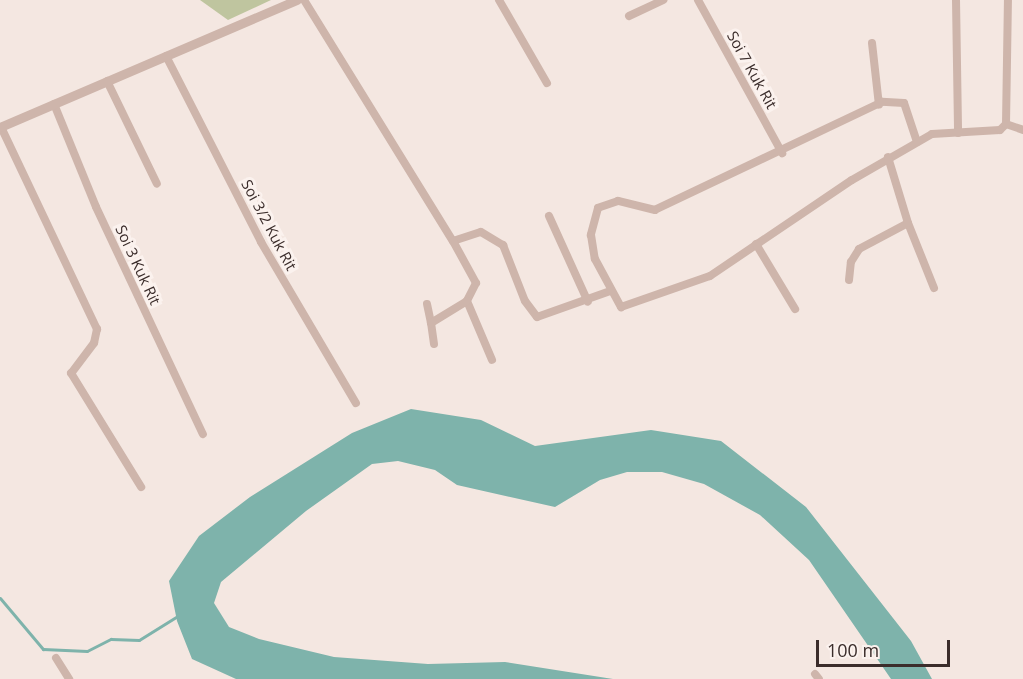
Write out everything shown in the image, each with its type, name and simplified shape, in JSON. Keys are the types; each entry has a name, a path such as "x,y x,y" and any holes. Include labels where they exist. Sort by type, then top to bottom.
{"street":[{"path":"141,487 71,373 94,343 97,328 1,127 297,0"},
{"path":"304,0 453,241 476,283 467,302 431,323"},
{"path":"499,0 547,83"},
{"path":"629,16 664,0"},
{"name":"Soi 7 Kuk Rit","path":"698,0 782,153"},
{"path":"956,0 958,133"},
{"path":"917,142 904,103 891,100 863,110 782,153 655,210 618,201 598,208 591,235 595,259 610,291 621,307 710,276 888,157 917,142 932,135 1000,130 1006,124 1008,0"},
{"path":"872,44 879,105"},
{"name":"Soi 3/2 Kuk Rit","path":"166,56 261,242 357,403"},
{"path":"107,81 157,184"},
{"name":"Soi 3 Kuk Rit","path":"54,104 96,207 203,434"},
{"path":"1006,124 1023,130"},
{"path":"888,157 908,223 934,288"},
{"path":"549,216 588,302"},
{"path":"849,280 851,262 859,249 908,223"},
{"path":"453,241 481,232 503,246 525,301 537,317 588,302 610,291"},
{"path":"756,244 795,309"},
{"path":"467,302 492,360"},
{"path":"428,304 434,344"},
{"path":"56,658 69,679"}],"green space":[{"path":"200,0 271,0 228,20"}],"water":[{"path":"411,409 481,420 535,446 651,430 721,441 806,507 911,641 932,679 891,679 809,560 760,515 704,484 662,472 627,472 600,480 555,507 457,485 435,470 398,461 372,464 306,511 221,582 214,603 229,627 259,639 334,657 428,664 505,662 613,679 236,679 192,659 177,621 169,581 199,536 250,497 352,433"}],"waterway":[{"path":"0,598 43,649 87,651 111,639 139,640 176,617"}]}
